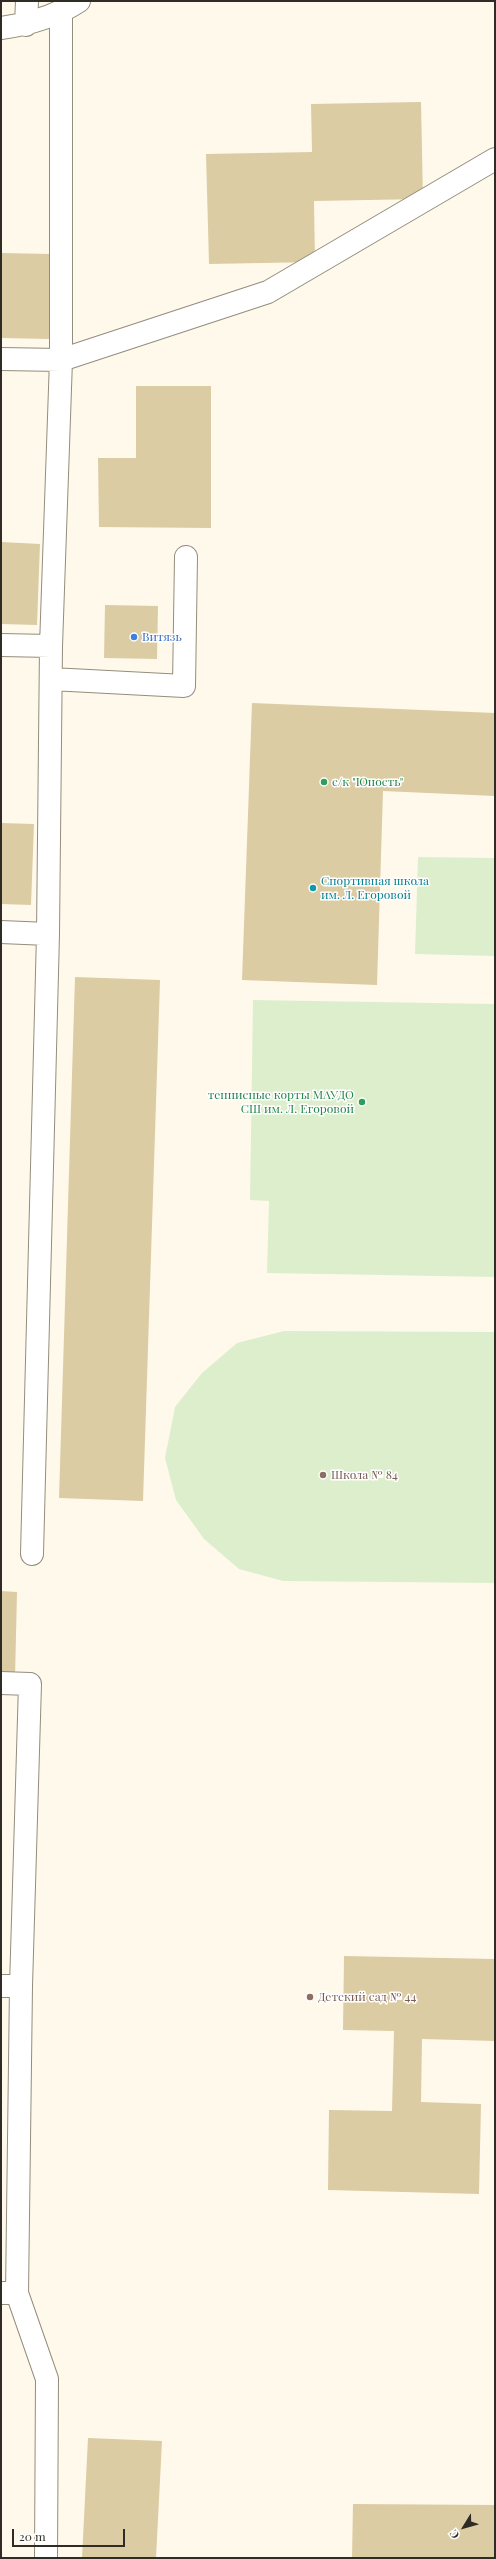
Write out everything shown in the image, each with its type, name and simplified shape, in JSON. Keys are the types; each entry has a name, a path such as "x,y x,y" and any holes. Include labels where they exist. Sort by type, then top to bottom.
{"street":[{"path":"26,24 27,1"},
{"path":"1,28 26,24 61,13 79,1"},
{"path":"32,1554 48,934 51,646 61,360 61,13"},
{"path":"1,359 61,360 268,292 495,160"},
{"path":"51,679 184,686 186,557"},
{"path":"1,645 51,646"},
{"path":"1,932 48,934"},
{"path":"1,1683 30,1684 11,1986 9,2293 47,2379 46,2558"}],"green space":[{"path":"418,857 495,858 495,956 415,954"},
{"name":"теннисные корты МАУДО СШ им. Л. Егоровой","path":"253,1000 495,1004 495,1277 267,1273 269,1201 250,1200"},
{"path":"284,1331 495,1332 495,1583 283,1581 239,1569 204,1539 176,1500 165,1458 175,1407 202,1373 237,1343"}],"building":[{"path":"421,102 423,199 314,201 315,262 209,264 206,154 312,152 311,104"},
{"path":"1,253 51,254 50,339 1,338"},
{"path":"136,386 211,386 211,528 99,527 98,458 136,458"},
{"path":"1,542 40,544 37,625 1,624"},
{"path":"105,605 158,606 157,659 104,658"},
{"name":"Спортивная школа им. Л. Егоровой","path":"252,703 495,713 495,796 383,791 377,985 242,980"},
{"path":"1,823 34,824 31,905 1,904"},
{"path":"75,977 160,980 143,1501 59,1498"},
{"path":"1,1591 17,1592 15,1678 1,1677"},
{"path":"344,1956 495,1959 495,2041 422,2039 421,2102 481,2104 479,2194 328,2190 329,2110 392,2111 394,2031 343,2030"},
{"path":"88,2438 162,2441 156,2558 82,2558"},
{"path":"353,2504 495,2505 495,2558 352,2558"}],"place":[{"name":"Витязь","path":"134,637"},
{"name":"с/к \"Юность\"","path":"324,782"},
{"name":"Спортивная школа им. Л. Егоровой","path":"313,888"},
{"name":"теннисные корты МАУДО СШ им. Л. Егоровой","path":"362,1102"},
{"name":"Школа № 84","path":"323,1475"},
{"name":"Детский сад № 44","path":"310,1997"}]}
